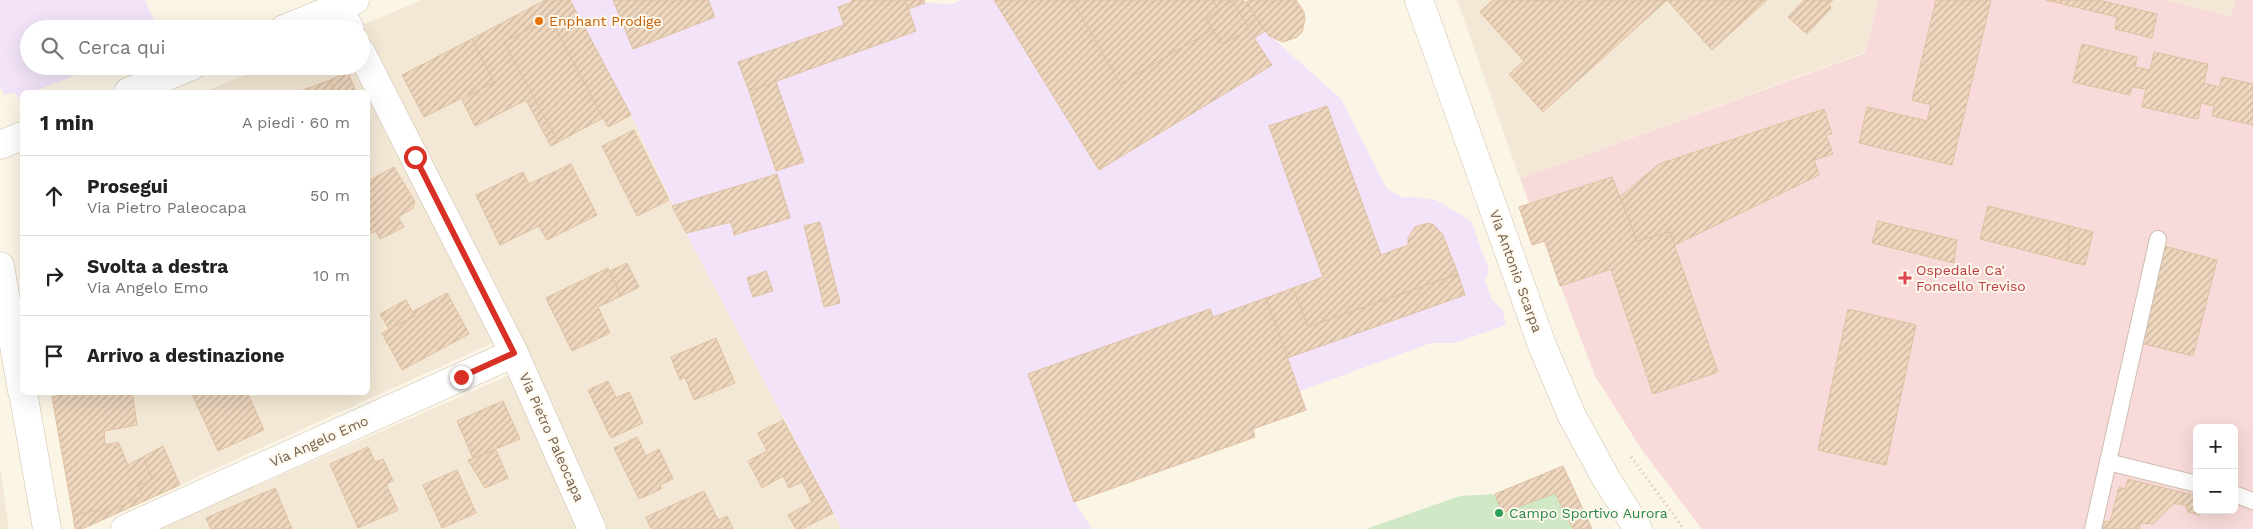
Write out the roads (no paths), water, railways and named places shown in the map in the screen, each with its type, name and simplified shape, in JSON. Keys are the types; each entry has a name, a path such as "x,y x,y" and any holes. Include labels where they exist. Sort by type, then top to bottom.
{"street":[{"name":"Via Antonio Scarpa","path":"1419,0 1546,354 1572,416 1638,529"},
{"path":"318,20 348,12"},
{"name":"Via Pietro Paleocapa","path":"370,70 514,353 592,529"},
{"path":"133,90 170,75"},
{"path":"0,144 20,137"},
{"path":"0,266 20,376"},
{"name":"Via Angelo Emo","path":"125,529 514,353"},
{"path":"24,395 47,529"}],"lane":[{"path":"2093,529 2158,239"},
{"path":"2108,462 2193,483"},
{"path":"2238,495 2253,501"}],"place":[{"name":"Enphant Prodige","path":"539,21"},
{"name":"Ospedale Ca' Foncello Treviso","path":"1905,278"},
{"name":"Campo Sportivo Aurora","path":"1499,513"}]}
